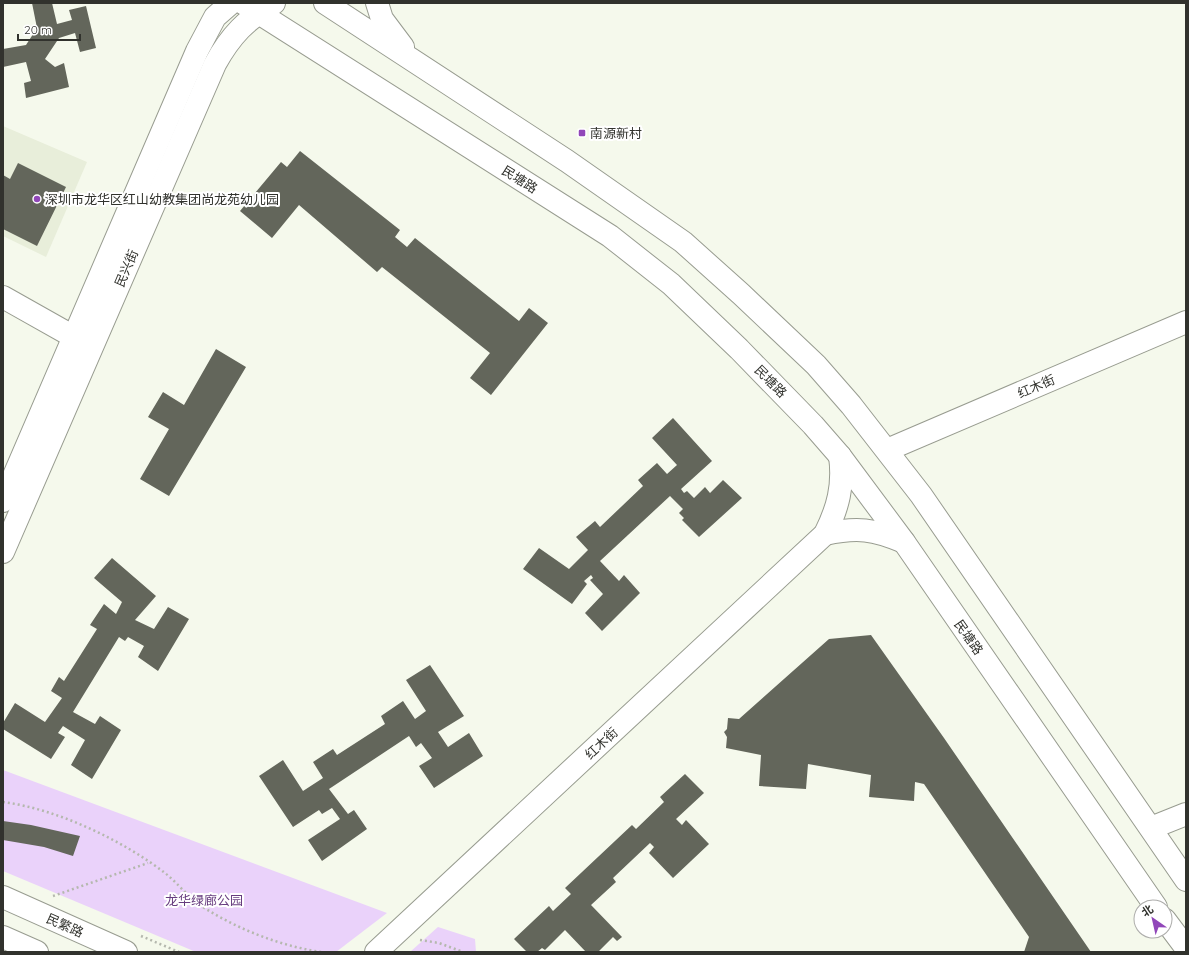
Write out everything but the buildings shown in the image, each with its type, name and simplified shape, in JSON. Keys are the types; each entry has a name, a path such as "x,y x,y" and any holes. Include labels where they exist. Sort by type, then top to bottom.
{"main road":[{"name":"民兴街","path":"3,501 207,30 215,17 231,3"},
{"path":"325,3 567,161 683,242 742,294 816,365 852,406 921,495 1186,880"},
{"path":"376,3 382,19 414,61"},
{"name":"民兴街","path":"3,552 215,64 227,42 258,6"},
{"name":"民塘路","path":"258,6 610,236 671,284 787,398 840,456 904,542 1150,899"},
{"path":"3,297 74,337"},
{"name":"红木街","path":"886,450 1186,322"},
{"name":"红木街","path":"376,952 826,534 833,518 841,492 842,473 840,456"},
{"path":"826,534 844,530 863,530 883,533 904,542"},
{"path":"1151,828 1186,814"},
{"name":"民繁路","path":"3,897 126,952"},
{"path":"1173,931 1186,948"},
{"path":"3,937 37,952"},
{"path":"1173,939 1178,952"}],"path":[{"path":"3,802 48,812 82,825 122,846 164,873 204,908 243,929 308,950 321,952"},
{"path":"50,897 148,863"},
{"path":"413,939 439,943 463,952"}],"shaded area":[{"name":"深圳市龙华区红山幼教集团尚龙苑幼儿园","path":"3,126 87,162 46,257 3,236"}],"green space":[{"name":"龙华绿廊公园","path":"3,770 387,913 336,952 196,952 3,871"},
{"path":"438,927 475,939 476,952 410,952"}],"place":[{"name":"南源新村","path":"582,133"},
{"name":"深圳市龙华区红山幼教集团尚龙苑幼儿园","path":"37,199"}]}
